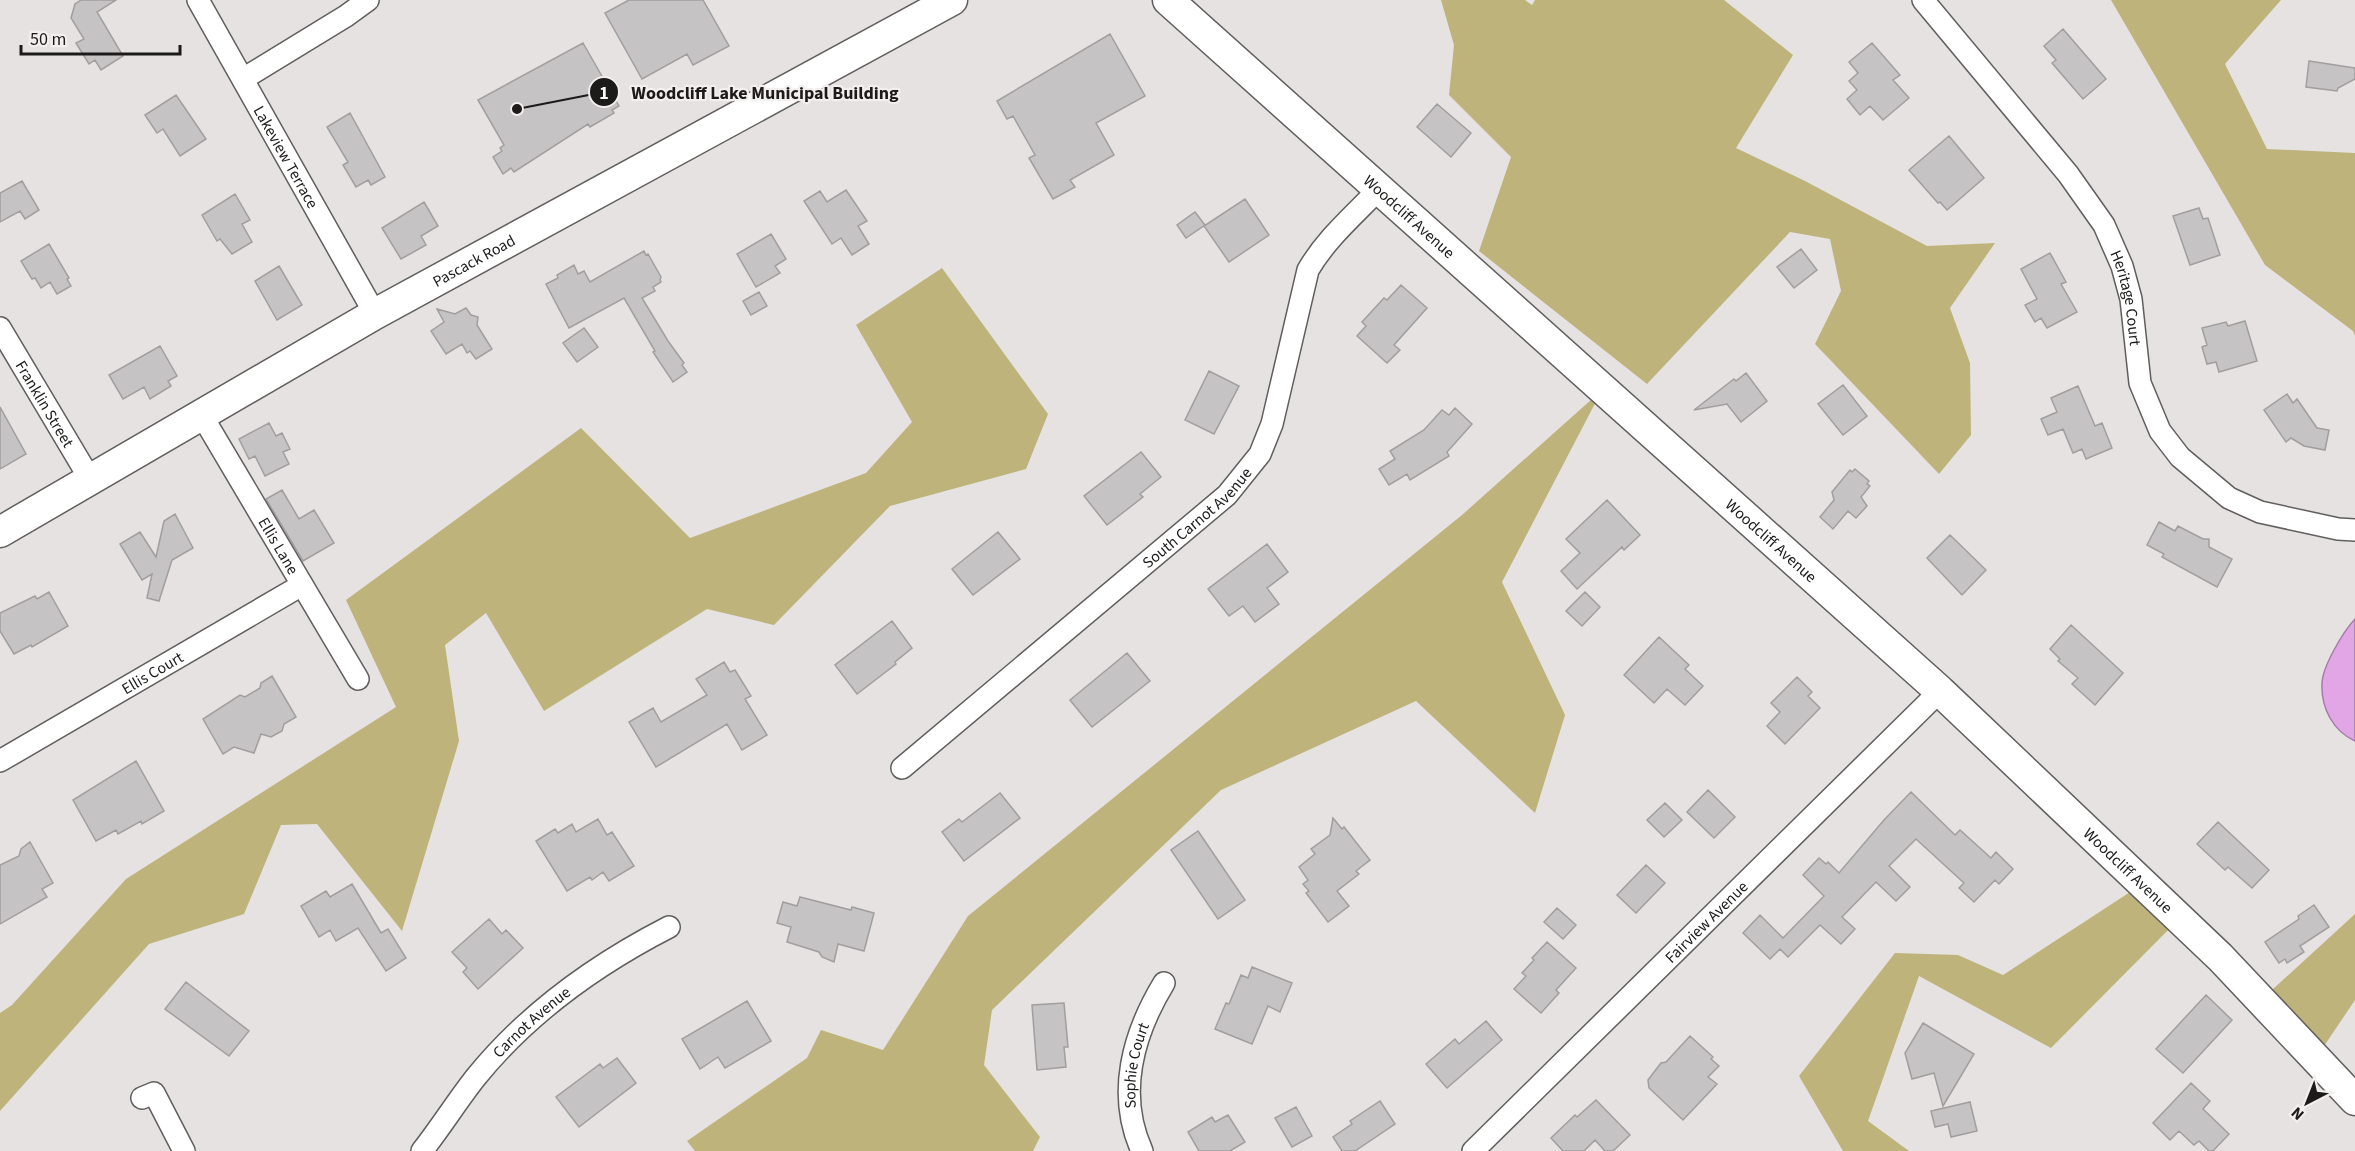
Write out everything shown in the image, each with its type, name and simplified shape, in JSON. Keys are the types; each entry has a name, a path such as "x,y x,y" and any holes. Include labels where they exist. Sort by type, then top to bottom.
{"main road":[{"name":"Pascack Road","path":"0,532 375,314 952,0"},
{"name":"Woodcliff Avenue","path":"1168,0 1940,691 2220,957 2355,1100"}],"street":[{"name":"Lakeview Terrace","path":"198,0 375,314"},
{"path":"243,79 368,0"},
{"name":"Heritage Court","path":"1923,0 2068,174 2104,225 2122,266 2131,299 2140,383 2160,431 2180,457 2229,498 2260,512 2338,529 2355,530"},
{"name":"South Carnot Avenue","path":"903,768 1227,495 1260,453 1272,424 1308,270 1319,251 1378,190"},
{"name":"Franklin Street","path":"0,328 90,479"},
{"name":"Ellis Lane","path":"201,414 358,679"},
{"name":"Ellis Court","path":"0,761 302,585"},
{"name":"Fairview Avenue","path":"1473,1151 1940,691"},
{"name":"Carnot Avenue","path":"422,1151 476,1077 514,1035 557,997 596,968 669,927"},
{"name":"Sophie Court","path":"1142,1151 1130,1111 1128,1083 1132,1054 1152,1003 1164,983"},
{"path":"142,1098 154,1093 184,1151"}],"shaded area":[{"path":"1441,0 1525,0 1532,5 1535,0 1724,0 1793,55 1736,148 1805,181 1927,246 1995,243 1950,308 1970,363 1971,435 1939,474 1815,344 1841,291 1830,239 1790,232 1647,384 1479,251 1511,157 1449,95 1454,45"},
{"path":"2111,0 2281,0 2225,64 2267,149 2355,153 2355,336 2353,331 2265,265"},
{"path":"942,268 1048,414 1026,469 890,506 774,625 707,609 544,711 486,613 445,645 459,741 402,931 317,824 281,825 244,914 149,944 0,1111 0,1013 12,1005 126,879 396,707 346,600 581,428 690,538 866,473 912,422 856,325"},
{"path":"1602,390 1502,582 1565,715 1535,813 1416,701 1221,790 992,1010 984,1065 1040,1137 1033,1151 695,1151 687,1141 807,1058 821,1030 883,1050 968,916 1462,515"},
{"path":"2355,619 2355,741 2340,731 2330,718 2324,702 2322,684 2325,668 2334,650"},
{"path":"2144,883 2180,918 2051,1048 1919,976 1868,1121 1909,1151 1843,1151 1799,1076 1895,953 1958,955 2003,975"},
{"path":"2355,914 2355,1000 2316,1058 2261,1000"}],"building":[{"path":"81,0 116,0 97,12 123,56 101,70 95,60 89,64 76,43 84,39 71,18 75,4"},
{"path":"629,0 703,0 729,46 693,65 687,54 642,79 605,13"},
{"path":"2063,29 2106,79 2083,99 2052,63 2056,60 2044,46"},
{"path":"1110,34 1145,96 1096,123 1114,155 1070,180 1075,187 1053,199 1029,158 1035,155 1013,116 1007,119 997,101"},
{"path":"583,43 619,106 612,110 614,113 590,127 588,124 514,172 511,168 503,174 493,157 502,151 500,148 504,145 478,100"},
{"path":"1872,43 1900,75 1893,80 1909,98 1883,120 1870,106 1860,115 1847,99 1857,90 1849,81 1858,73 1849,62"},
{"path":"2309,61 2355,68 2355,79 2338,88 2337,91 2306,87"},
{"path":"176,95 206,139 180,156 163,129 157,133 145,115"},
{"path":"1437,104 1471,133 1451,157 1417,127"},
{"path":"350,113 385,177 371,185 368,180 356,187 343,165 348,162 327,127"},
{"path":"1949,136 1984,178 1947,210 1909,170"},
{"path":"22,181 39,210 25,219 20,211 0,222 0,193"},
{"path":"846,190 867,221 858,226 869,244 852,255 841,238 832,244 804,201 820,191 827,202"},
{"path":"235,194 250,220 242,224 252,242 232,254 220,239 217,241 202,215"},
{"path":"1245,199 1269,235 1229,262 1204,226"},
{"path":"424,202 438,226 421,236 426,245 401,259 382,228"},
{"path":"2199,208 2203,219 2208,218 2220,255 2190,265 2173,216"},
{"path":"1195,212 1205,225 1186,238 1177,225"},
{"path":"771,234 786,259 775,266 780,273 756,287 737,254"},
{"path":"49,244 69,278 67,279 71,286 57,294 50,282 41,288 35,278 32,279 21,261"},
{"path":"1801,249 1817,270 1794,288 1777,267"},
{"path":"644,251 661,277 661,282 653,287 655,291 642,298 684,363 682,365 687,372 673,382 653,352 655,351 624,298 569,328 546,284 574,265 578,274 584,271 590,282"},
{"path":"2050,253 2066,282 2061,284 2077,312 2047,328 2041,318 2035,322 2025,305 2037,299 2021,269"},
{"path":"279,266 302,305 277,320 255,281"},
{"path":"1401,285 1427,308 1394,345 1400,350 1387,363 1357,336 1366,326 1362,322 1384,298 1387,300"},
{"path":"759,292 767,306 751,315 743,301"},
{"path":"466,308 471,315 478,317 477,325 492,349 476,359 470,351 467,353 462,344 446,354 431,331 444,322 437,309 455,314"},
{"path":"2245,321 2257,361 2219,372 2216,362 2207,364 2202,347 2207,345 2202,328 2226,322 2228,326"},
{"path":"584,328 598,347 577,362 563,343"},
{"path":"160,346 177,376 168,381 171,386 150,399 144,387 123,399 109,375"},
{"path":"1209,371 1239,386 1214,434 1185,420"},
{"path":"1746,373 1767,401 1741,422 1727,404 1694,410 1734,379 1736,381"},
{"path":"1843,385 1867,416 1843,435 1818,404"},
{"path":"2078,386 2095,426 2102,423 2112,448 2086,459 2082,449 2073,453 2063,429 2048,435 2041,419 2057,412 2051,398"},
{"path":"2287,394 2293,403 2297,399 2317,428 2329,430 2325,450 2304,446 2291,438 2286,442 2264,410"},
{"path":"0,407 26,454 0,469"},
{"path":"1455,408 1472,424 1447,452 1449,456 1410,480 1407,474 1389,485 1379,469 1395,459 1390,451 1424,430 1442,410 1449,415"},
{"path":"269,423 276,436 282,433 290,449 283,452 289,464 265,476 255,456 249,459 239,439"},
{"path":"1141,452 1161,477 1140,494 1143,497 1107,525 1084,496"},
{"path":"1855,469 1869,481 1867,484 1870,486 1861,497 1867,506 1856,518 1848,511 1833,529 1820,517 1834,500 1832,492 1850,470 1852,472"},
{"path":"282,490 299,519 314,510 334,543 303,561 266,499"},
{"path":"1607,500 1640,535 1624,550 1622,547 1577,589 1561,571 1580,553 1566,539"},
{"path":"175,514 193,548 172,560 159,601 147,598 152,574 142,580 120,544 140,532 156,557 164,521"},
{"path":"2159,522 2175,531 2178,526 2203,539 2209,539 2209,547 2232,559 2217,587 2162,557 2164,554 2147,545"},
{"path":"998,532 1020,559 973,595 952,569"},
{"path":"1950,535 1986,570 1962,595 1927,558"},
{"path":"1267,544 1288,572 1267,588 1279,604 1255,622 1243,606 1229,616 1208,589"},
{"path":"49,592 68,626 32,647 31,645 14,654 0,631 0,613 35,596 37,599"},
{"path":"1585,592 1600,607 1582,626 1566,611"},
{"path":"892,621 912,648 895,662 896,664 857,694 835,665"},
{"path":"2071,625 2123,673 2095,705 2072,684 2078,678 2058,661 2060,659 2050,649"},
{"path":"1659,637 1689,665 1685,669 1703,686 1685,705 1667,689 1654,703 1624,675"},
{"path":"1127,653 1150,681 1092,727 1070,700"},
{"path":"724,662 730,672 735,670 751,696 745,699 767,735 742,750 727,724 656,767 629,722 653,708 661,722 707,695 696,679"},
{"path":"272,676 296,717 284,724 282,731 271,737 261,734 254,753 234,747 223,754 203,719 240,695 245,697 260,688 261,683"},
{"path":"1797,677 1812,692 1808,696 1820,708 1785,744 1767,726 1780,712 1771,703"},
{"path":"136,761 164,811 142,824 141,821 118,834 116,830 96,841 73,800"},
{"path":"1708,790 1735,817 1714,838 1687,812"},
{"path":"1911,792 1955,835 1960,830 1991,858 1996,852 2013,869 1999,884 1995,880 1974,902 1959,888 1964,883 1916,839 1889,866 1910,887 1896,901 1876,882 1842,917 1855,929 1841,944 1820,925 1788,957 1780,949 1770,959 1743,933 1760,915 1783,938 1824,896 1803,875 1819,858 1826,864 1828,862 1839,873"},
{"path":"1000,793 1020,818 964,861 942,832 959,819 962,822"},
{"path":"1665,803 1682,820 1664,837 1647,820"},
{"path":"1333,818 1342,829 1344,827 1370,860 1356,871 1359,874 1337,891 1349,906 1328,922 1306,893 1309,891 1303,884 1308,880 1299,867 1315,854 1311,849 1330,835"},
{"path":"598,819 607,835 612,832 634,866 609,881 603,872 592,880 590,877 567,891 536,841 555,829 558,833 572,824 576,832"},
{"path":"2218,822 2269,870 2252,888 2228,867 2225,870 2197,844"},
{"path":"1198,831 1245,900 1218,919 1171,850"},
{"path":"30,842 53,883 42,889 47,897 0,924 0,865 19,856 21,849"},
{"path":"1646,865 1665,883 1636,913 1617,895"},
{"path":"352,884 381,933 388,929 406,958 386,971 358,928 336,941 330,930 319,937 301,906 326,891 330,897"},
{"path":"800,897 851,910 852,907 874,913 864,951 838,944 834,962 822,957 819,952 787,942 791,927 777,923 783,902 797,906"},
{"path":"2314,905 2329,927 2300,946 2304,952 2287,963 2285,959 2279,963 2265,942 2299,919 2298,916"},
{"path":"1557,908 1576,925 1563,939 1544,922"},
{"path":"489,919 502,934 506,930 523,948 478,989 463,972 467,968 452,952"},
{"path":"1547,942 1576,968 1556,990 1559,993 1541,1013 1514,989 1526,976 1522,973 1534,960 1532,958"},
{"path":"1252,967 1292,983 1280,1012 1268,1006 1252,1044 1215,1029 1241,975 1248,978"},
{"path":"186,982 249,1031 229,1056 165,1009"},
{"path":"2206,995 2232,1020 2183,1073 2156,1049"},
{"path":"747,1001 771,1041 725,1068 718,1057 700,1069 682,1039"},
{"path":"1064,1003 1068,1047 1064,1047 1066,1067 1037,1070 1032,1005"},
{"path":"1486,1021 1502,1040 1447,1088 1426,1064 1455,1039 1459,1044"},
{"path":"1923,1023 1974,1054 1943,1106 1934,1073 1912,1079 1905,1053"},
{"path":"1690,1036 1713,1057 1711,1059 1719,1066 1708,1077 1717,1084 1683,1120 1649,1088 1648,1080 1661,1063 1666,1062"},
{"path":"617,1058 636,1083 579,1127 556,1097 600,1064 603,1068"},
{"path":"2191,1083 2210,1101 2203,1109 2229,1134 2213,1151 2209,1151 2199,1141 2194,1145 2179,1131 2170,1140 2153,1123"},
{"path":"1596,1100 1630,1135 1613,1151 1605,1151 1595,1140 1584,1151 1563,1151 1551,1138 1575,1115 1577,1117"},
{"path":"1380,1101 1395,1124 1355,1151 1342,1151 1333,1137 1352,1124 1350,1121"},
{"path":"1970,1102 1977,1131 1951,1137 1948,1124 1935,1127 1931,1111"},
{"path":"1296,1107 1312,1136 1292,1147 1275,1118"},
{"path":"1228,1115 1245,1142 1230,1151 1199,1151 1188,1132 1212,1117 1215,1122"}],"place":[{"name":"Woodcliff Lake Municipal Building","path":"517,109"}]}
